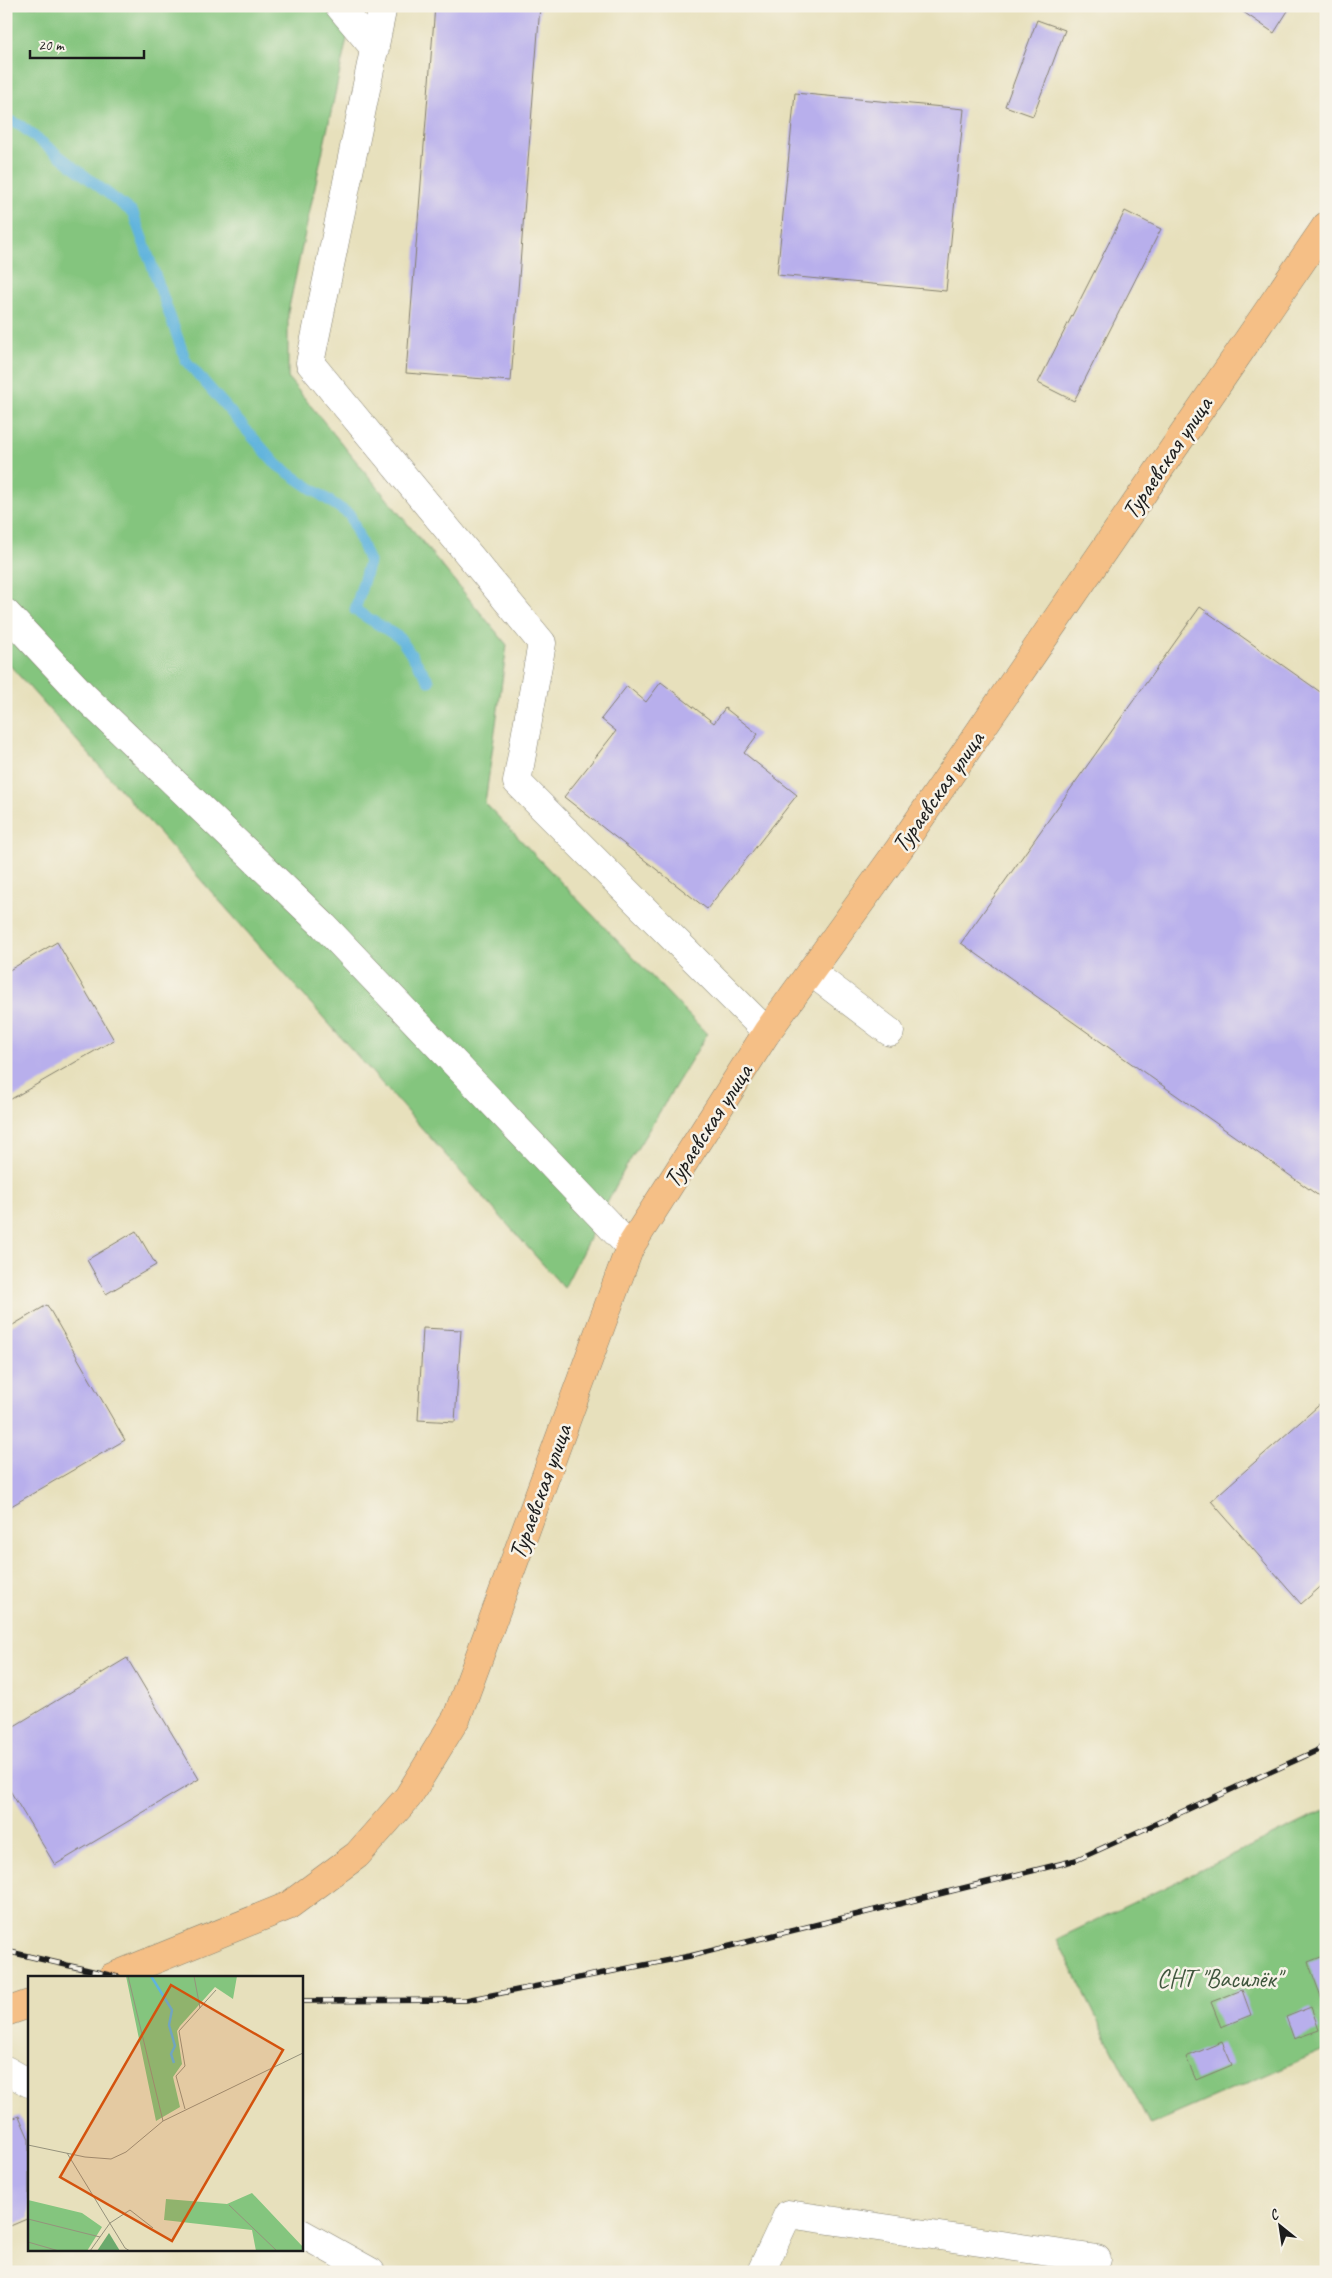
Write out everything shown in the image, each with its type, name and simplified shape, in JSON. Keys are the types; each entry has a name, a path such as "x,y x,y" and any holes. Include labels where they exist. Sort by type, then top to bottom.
{"main road":[{"name":"Тураевская улица","path":"114,1976 288,1906 357,1855 408,1797 457,1716 630,1247 767,1032 905,840 1326,226"},
{"path":"6,2012 28,2004"}],"lane":[{"path":"339,6 375,49"},
{"path":"383,6 310,363 542,643 517,782 767,1032"},
{"path":"6,614 83,695 324,926 630,1247"},
{"path":"811,972 890,1032"},
{"path":"6,2070 28,2082"},
{"path":"761,2272 788,2214 1097,2259"},
{"path":"302,2234 371,2272"}],"green space":[{"path":"6,6 354,6 288,312 288,378 507,645 485,803 707,1034 623,1172 564,1288 6,661"},
{"name":"СНТ \"Василёк\"","path":"1326,1810 1326,2049 1150,2125 1057,1939"}],"building":[{"path":"435,6 540,6 511,381 406,373"},
{"path":"1240,6 1291,6 1274,33 1239,9"},
{"path":"1037,20 1065,30 1033,116 1005,106"},
{"path":"795,93 964,109 946,291 777,275"},
{"path":"1125,211 1161,229 1074,401 1038,383"},
{"path":"1200,607 1326,696 1326,1201 961,943"},
{"path":"661,682 714,723 725,708 758,734 744,753 797,795 707,909 564,797 616,731 601,719 627,686 646,702"},
{"path":"57,942 114,1040 6,1102 6,972"},
{"path":"136,1231 156,1265 106,1294 87,1260"},
{"path":"47,1305 125,1440 6,1509 6,1329"},
{"path":"423,1328 461,1330 455,1422 418,1420"},
{"path":"1326,1399 1326,1582 1301,1604 1211,1501"},
{"path":"127,1658 199,1779 55,1865 6,1784 6,1731"},
{"path":"1326,1955 1326,2001 1323,2002 1308,1962"},
{"path":"1242,1990 1251,2015 1221,2027 1211,2002"},
{"path":"1311,2007 1319,2030 1294,2039 1286,2017"},
{"path":"1222,2042 1232,2065 1196,2080 1186,2057"},
{"path":"19,2116 28,2137 28,2218 8,2227 6,2121"}],"waterway":[{"path":"6,119 21,126 133,213 186,361 277,465 350,515 369,562 355,610 400,638 429,681"}],"railway":[{"path":"302,2001 466,2000 690,1956 1076,1860 1316,1751 1326,1744"},
{"path":"6,1951 114,1976"}]}
